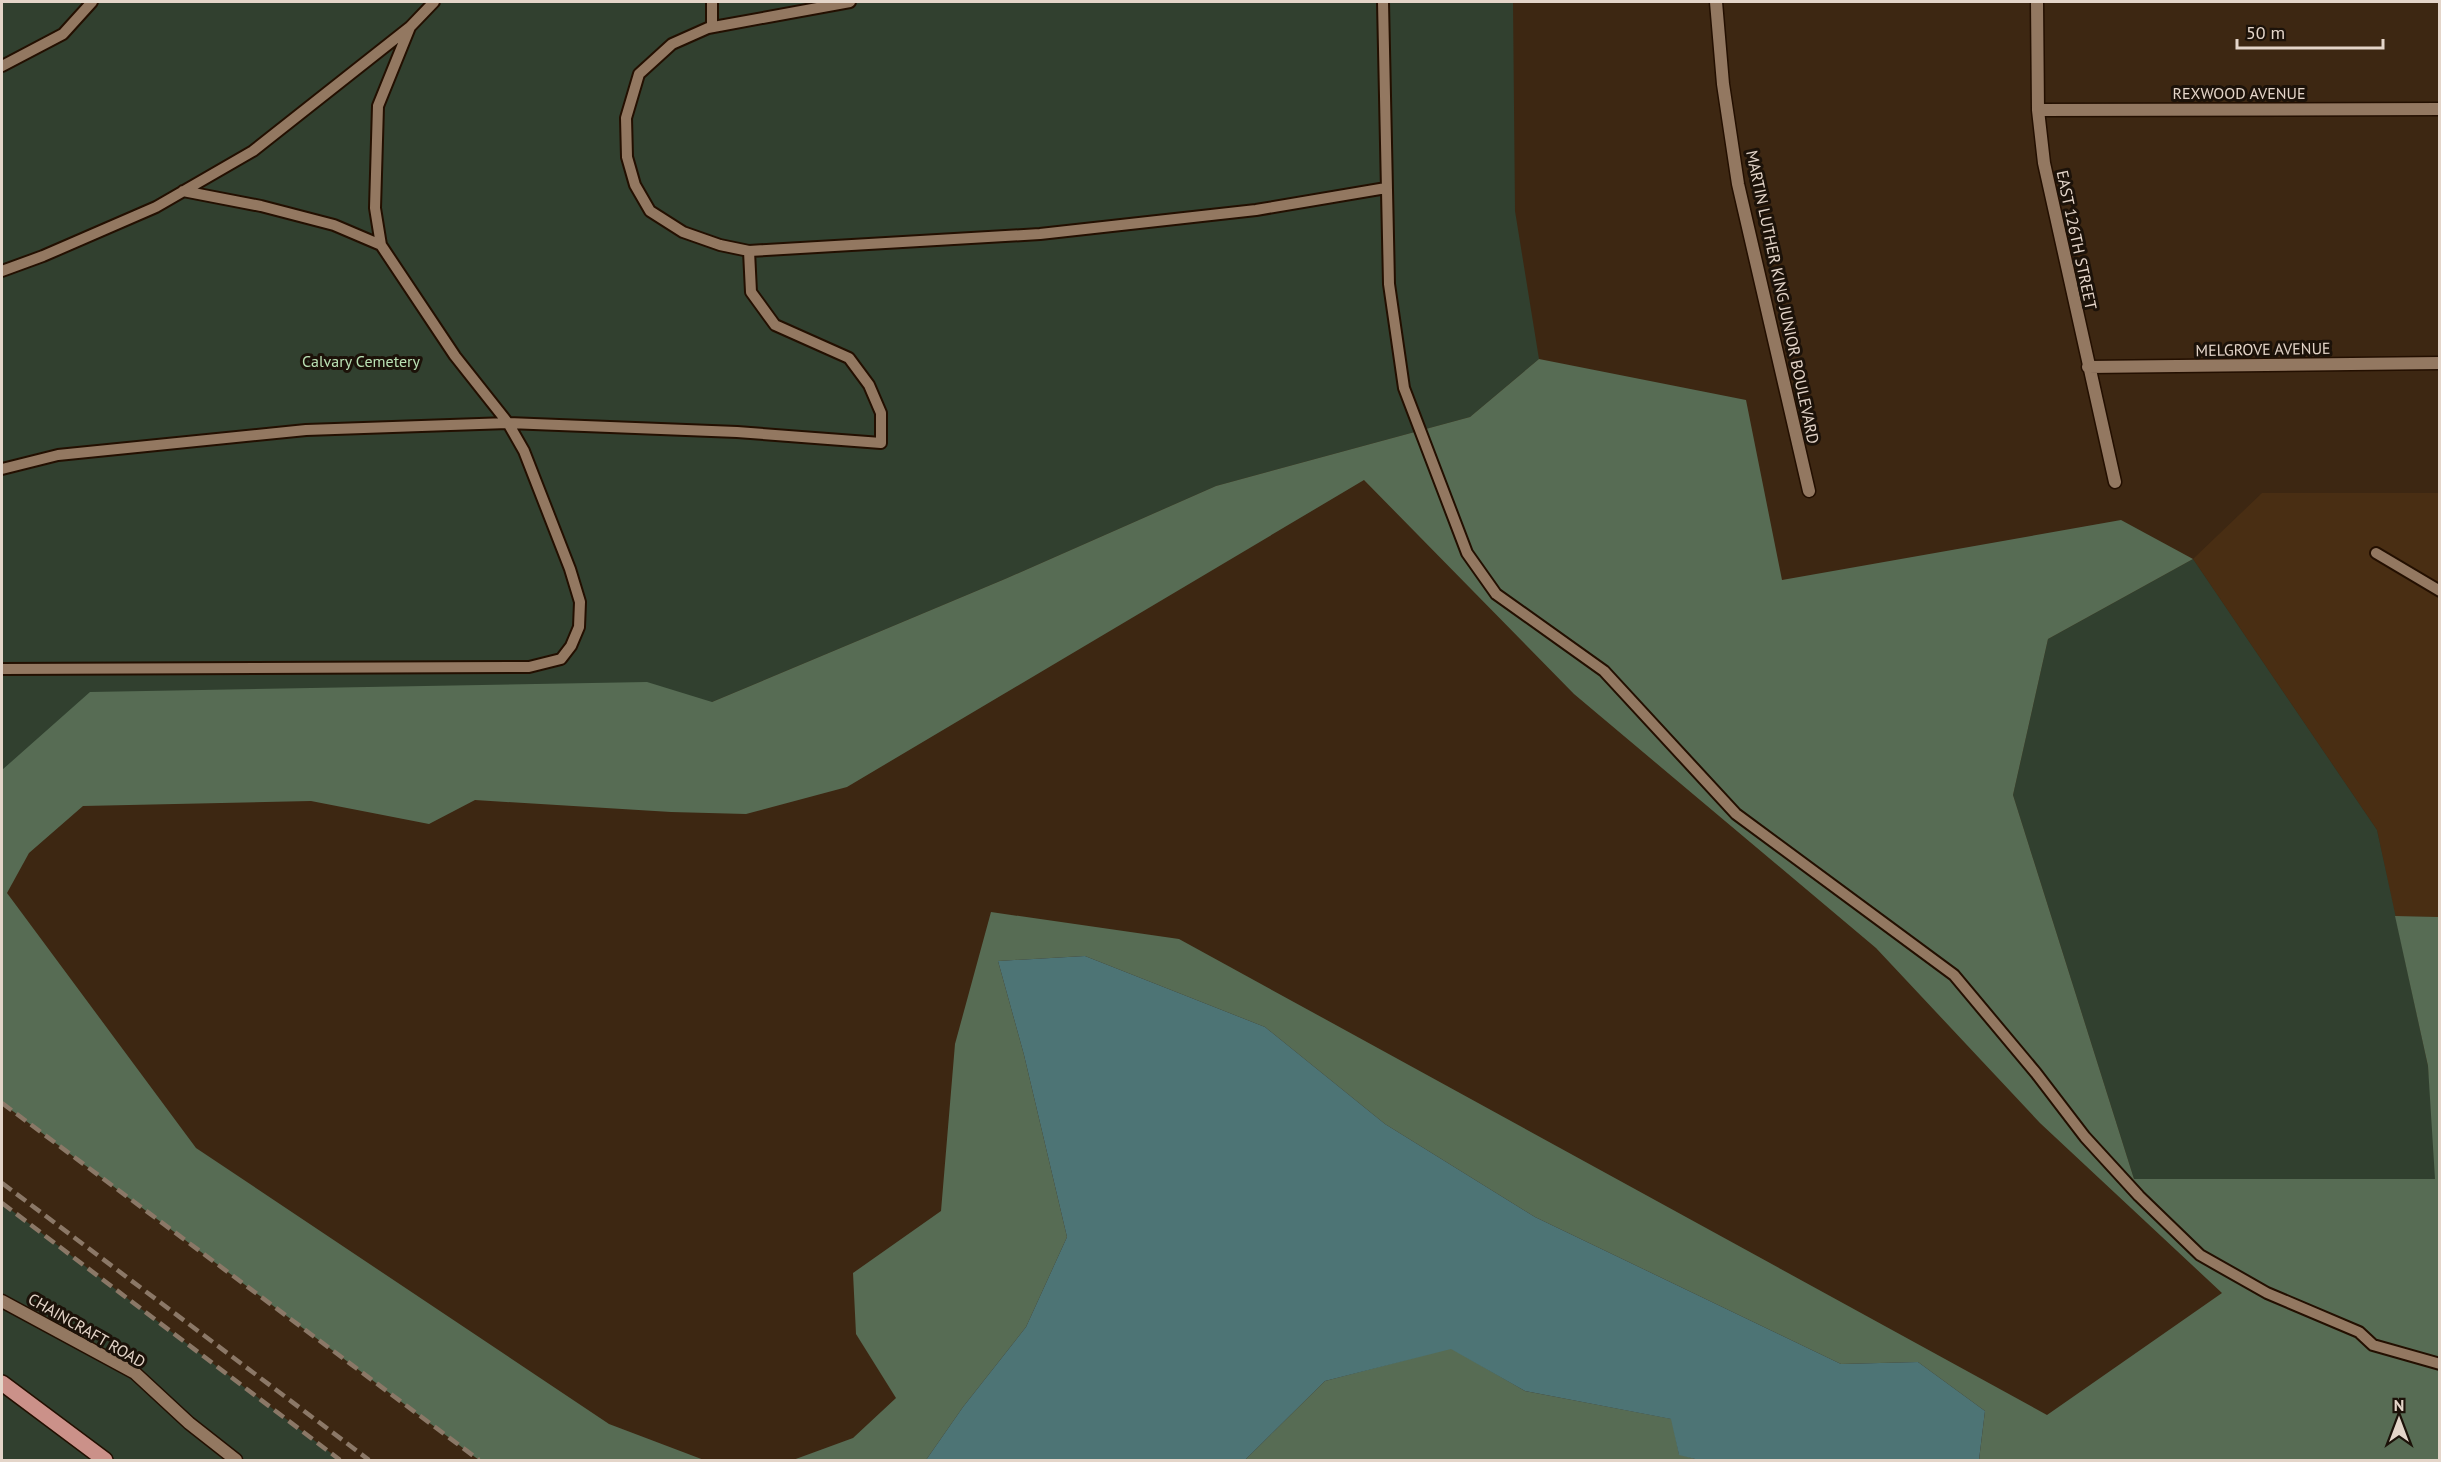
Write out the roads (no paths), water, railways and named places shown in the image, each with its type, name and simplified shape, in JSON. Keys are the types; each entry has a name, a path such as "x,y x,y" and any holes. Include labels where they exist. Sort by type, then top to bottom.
{"main road":[{"path":"2,1383 105,1461"}],"street":[{"name":"MARTIN LUTHER KING JUNIOR BOULEVARD","path":"1716,2 1723,84 1738,184 1809,491"},
{"name":"EAST 126TH STREET","path":"2037,2 2038,110 2044,164 2115,482"},
{"name":"REXWOOD AVENUE","path":"2038,110 2439,109"},
{"name":"MELGROVE AVENUE","path":"2088,367 2439,363"},
{"name":"CHAINCRAFT ROAD","path":"2,1301 135,1373 189,1423 236,1461"}],"lane":[{"path":"2,66 63,34 92,2"},
{"path":"2,271 43,256 156,207 253,151 410,27 434,2"},
{"path":"712,2 712,27"},
{"path":"850,2 712,27 672,44 639,74 626,118 627,157 635,185 650,211 684,232 720,245 750,250 1040,234 1256,210 1386,188"},
{"path":"1383,2 1389,284 1404,388 1467,553 1496,594 1604,671 1736,814 1954,975 2036,1073 2085,1137 2139,1196 2200,1255 2267,1293 2359,1332 2373,1345 2439,1364"},
{"path":"2,669 529,667 561,659 571,646 579,627 580,602 570,569 524,451 508,423 455,356 381,245 375,208 378,106 410,27"},
{"path":"183,191 261,206 334,225 381,245"},
{"path":"2,469 58,455 306,430 508,423 737,432 881,443 882,413 869,385 849,358 775,325 751,292 750,250"},
{"path":"2376,553 2439,591"}],"water":[{"path":"1085,956 1265,1027 1385,1124 1535,1217 1841,1364 1918,1362 1985,1411 1979,1460 1699,1460 1679,1455 1671,1419 1525,1391 1451,1349 1325,1381 1245,1460 926,1460 963,1407 1026,1327 1067,1237 1024,1055 998,961"}],"railway":[{"path":"2,1103 479,1460"},
{"path":"2,1183 369,1460"},
{"path":"2,1203 340,1460"}],"park label":[{"name":"Calvary Cemetery","path":"361,361"}]}
